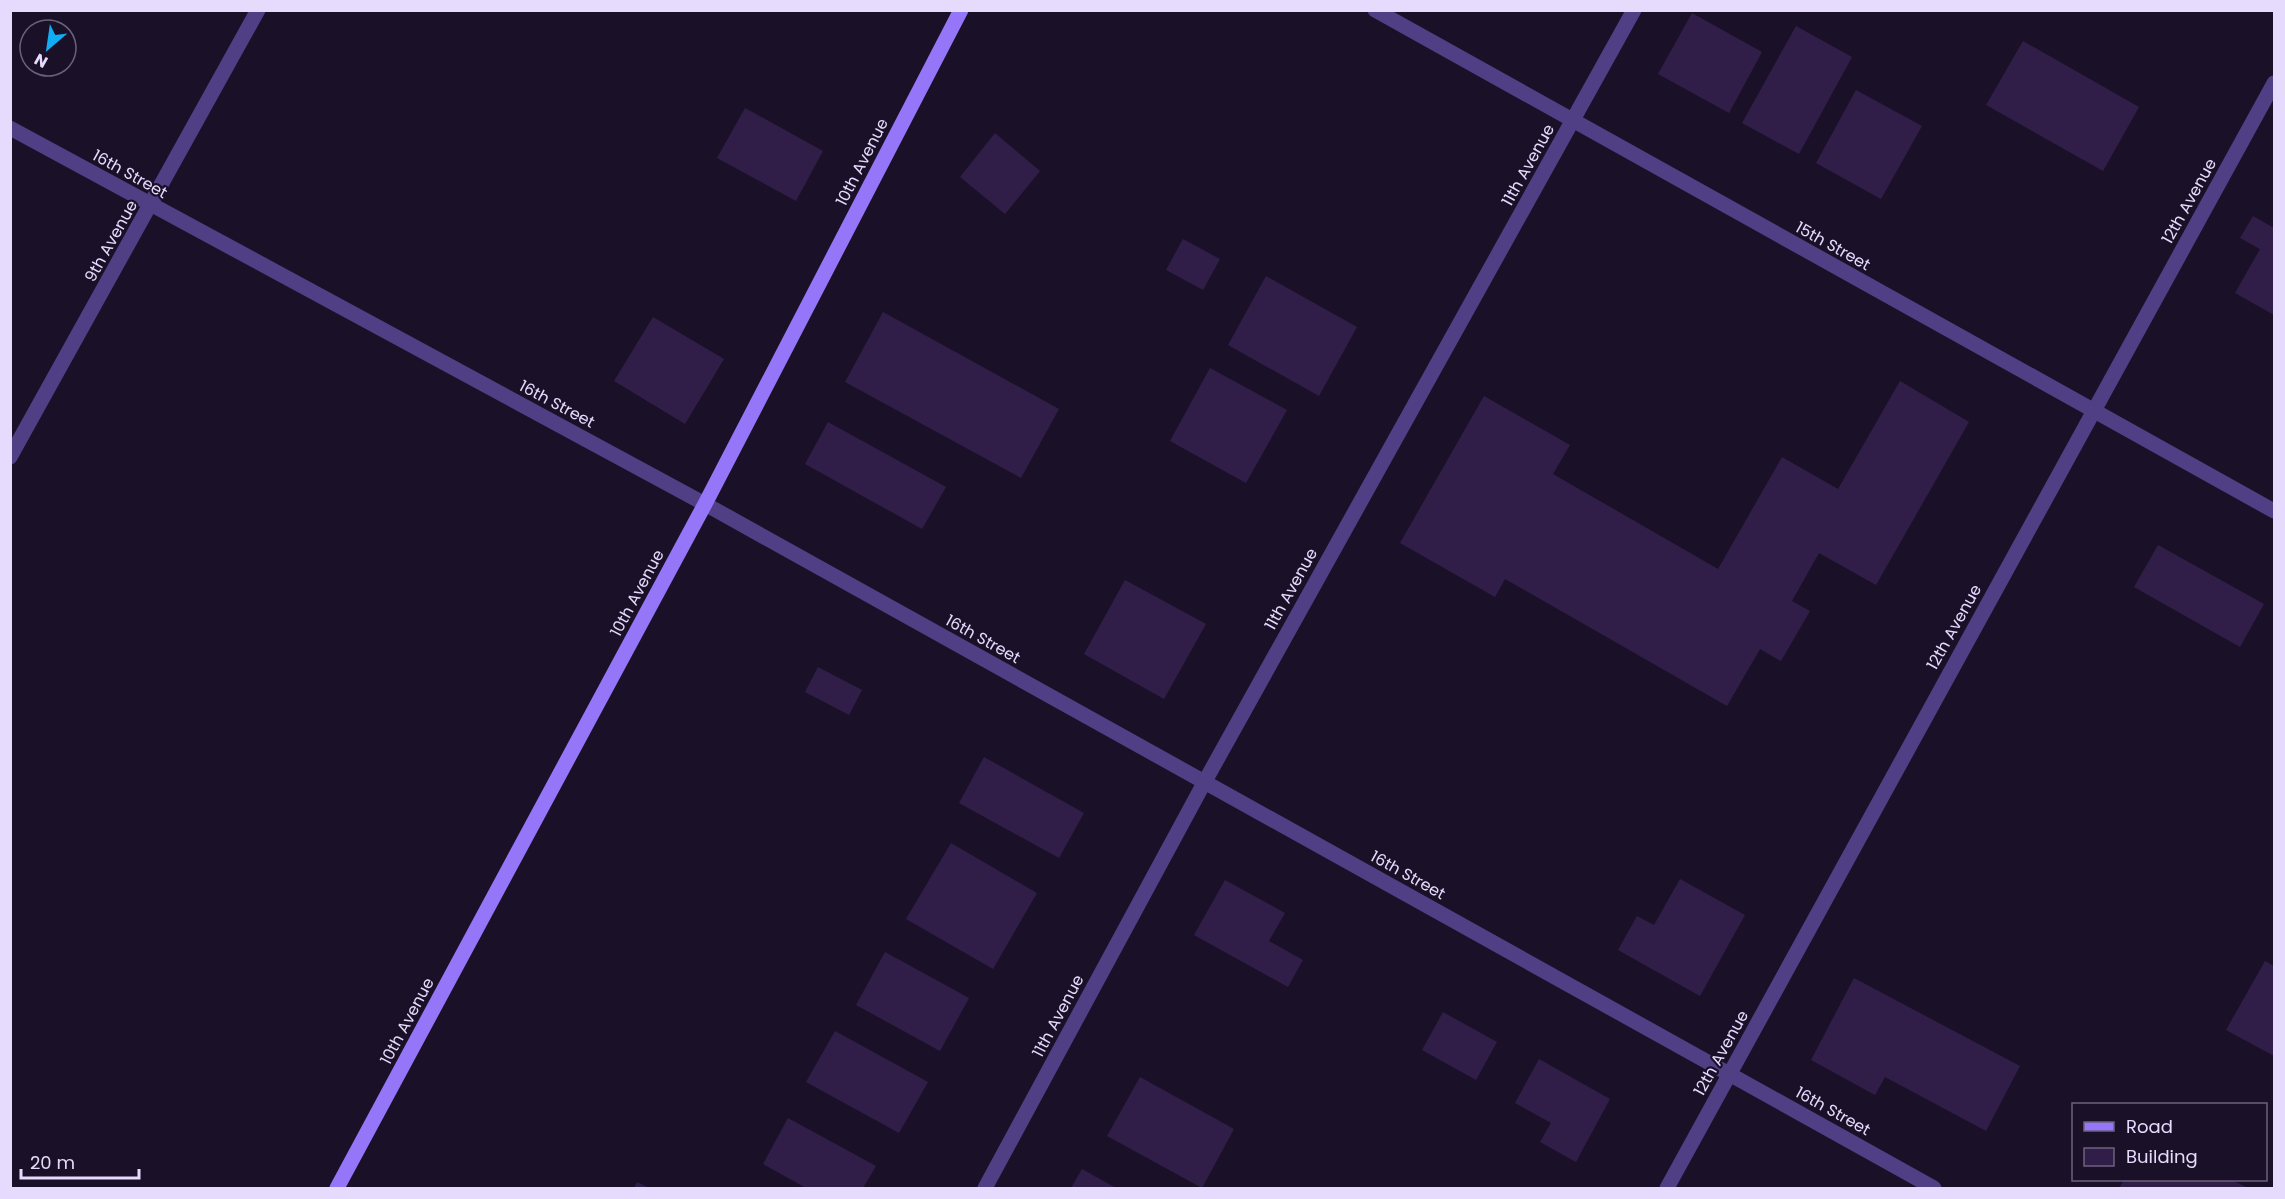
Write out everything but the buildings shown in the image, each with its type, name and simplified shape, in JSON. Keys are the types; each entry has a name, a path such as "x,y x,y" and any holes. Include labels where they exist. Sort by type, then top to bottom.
{"street":[{"name":"9th Avenue","path":"10,457 258,10"},
{"name":"10th Avenue","path":"340,1187 705,504 961,10"},
{"name":"15th Street","path":"1375,10 2274,511"},
{"name":"11th Avenue","path":"985,1188 1204,783 1634,10"},
{"name":"12th Avenue","path":"1667,1188 2274,83"},
{"name":"16th Street","path":"10,128 705,504 1934,1188"}]}
